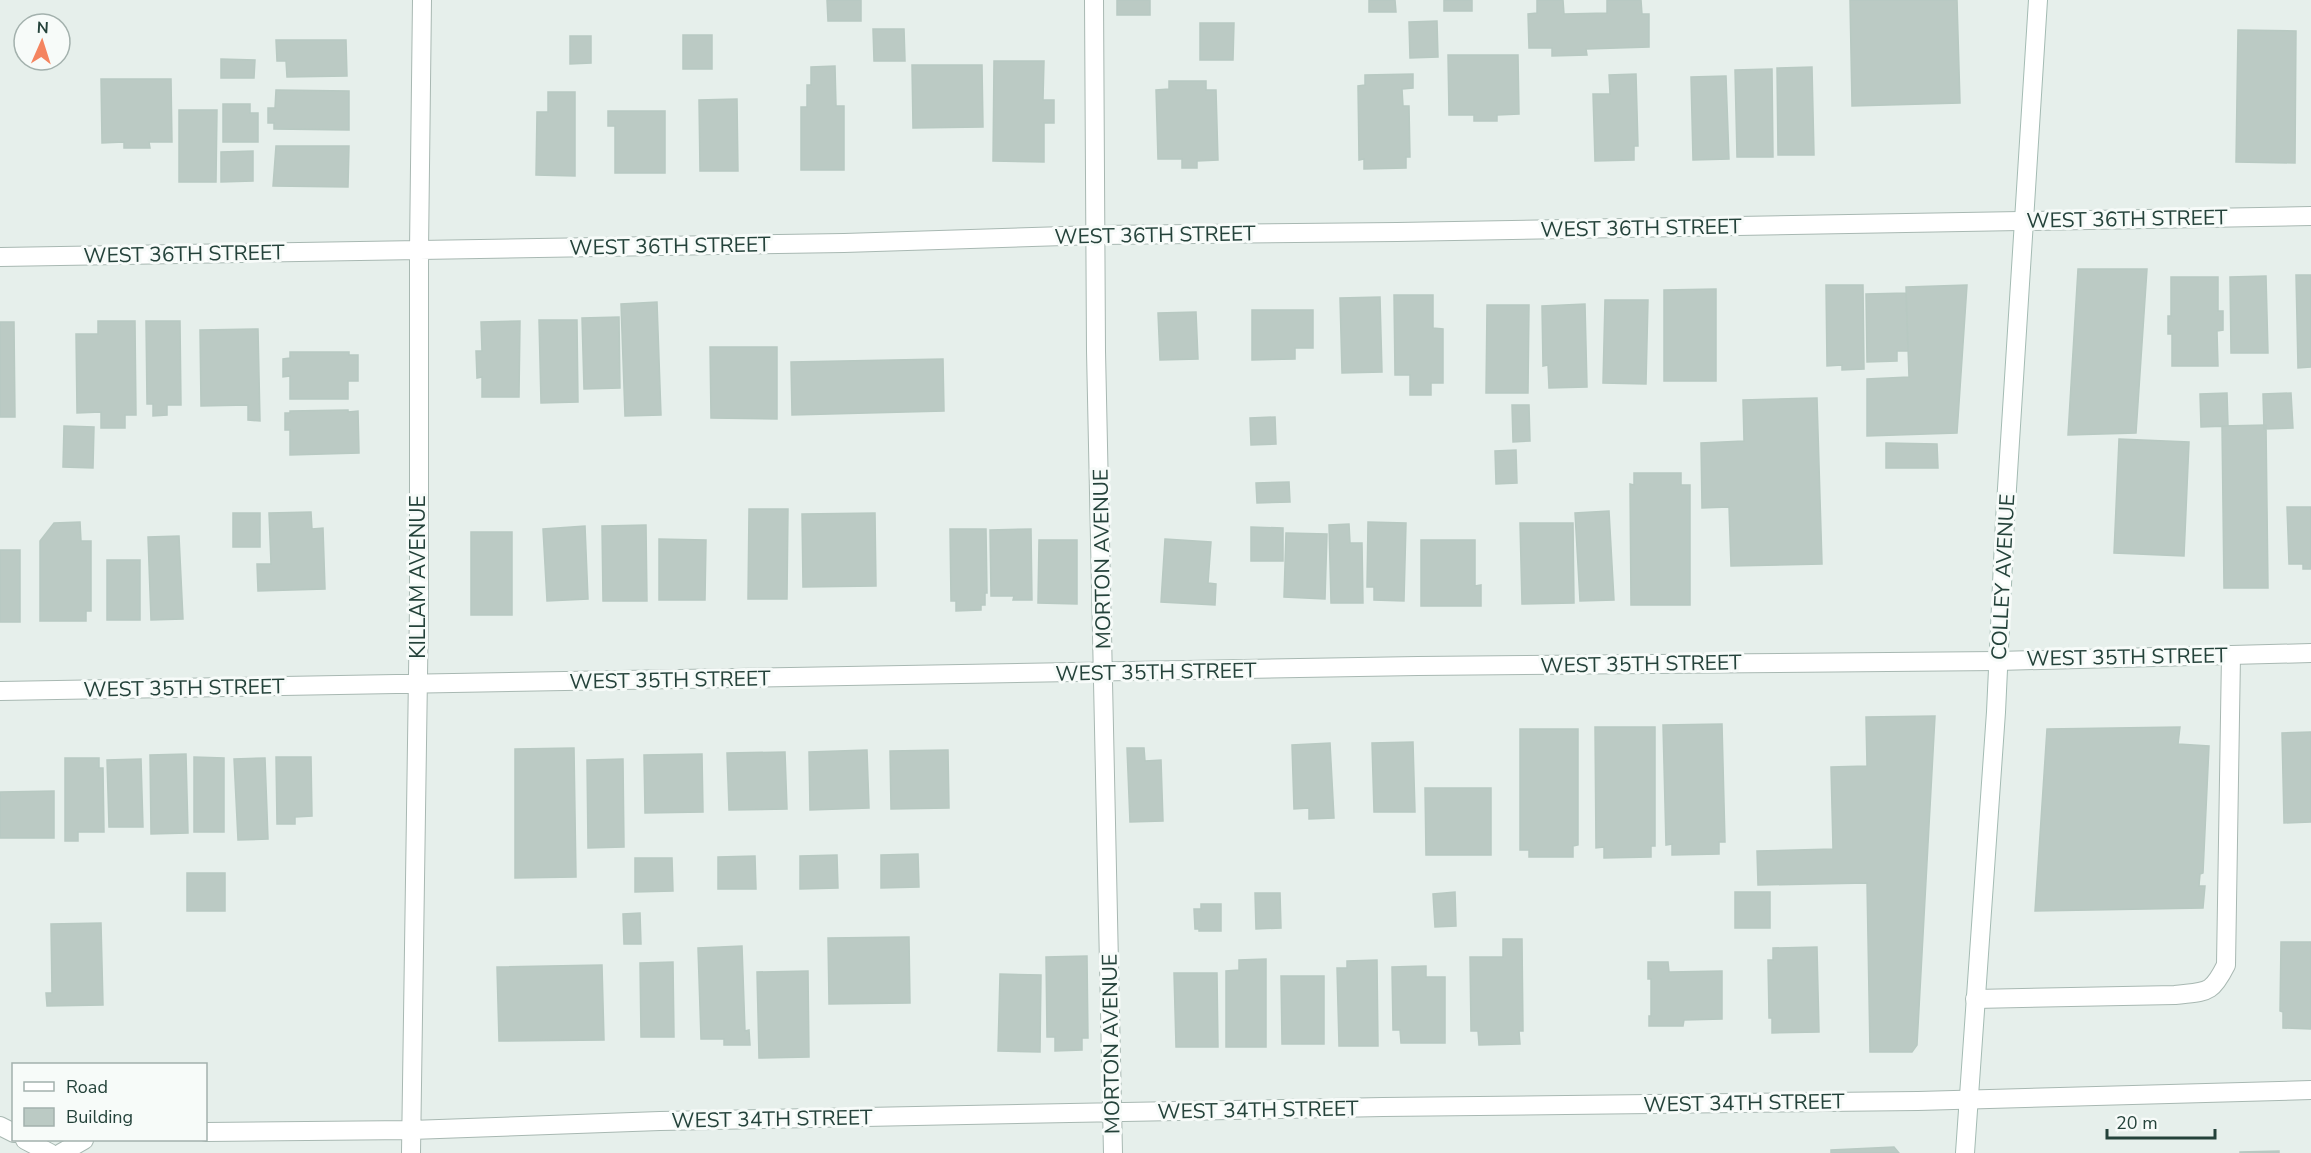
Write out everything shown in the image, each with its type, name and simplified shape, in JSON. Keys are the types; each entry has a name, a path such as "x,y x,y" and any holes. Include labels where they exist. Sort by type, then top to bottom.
{"street":[{"name":"KILLAM AVENUE","path":"411,1153 422,0"},
{"name":"MORTON AVENUE","path":"1094,0 1096,351 1105,673 1105,818 1113,1153"},
{"name":"COLLEY AVENUE","path":"1965,1153 1996,712 2038,0"},
{"name":"WEST 36TH STREET","path":"0,257 844,243 1097,235 2311,216"},
{"name":"WEST 35TH STREET","path":"0,691 1418,666 1998,661 2311,653"},
{"path":"1976,999 2175,995 2206,991 2216,986 2226,965 2231,655"},
{"name":"WEST 34TH STREET","path":"207,1132 411,1130 672,1120 1383,1107 1902,1102 2311,1090"},
{"path":"27,1141 50,1153"},
{"path":"61,1153 82,1141"}],"building":[{"path":"827,0 861,0 861,21 828,21"},
{"path":"1117,0 1150,0 1150,15 1117,15"},
{"path":"1369,0 1395,0 1396,12 1369,12"},
{"path":"1444,0 1472,0 1472,11 1444,11"},
{"path":"1537,0 1563,0 1564,14 1607,13 1607,0 1641,0 1642,14 1649,14 1649,47 1586,49 1587,55 1552,56 1552,48 1529,48 1528,14 1537,13"},
{"path":"1850,0 1957,0 1960,103 1852,106"},
{"path":"1437,21 1438,57 1410,58 1409,22"},
{"path":"1200,23 1234,23 1233,60 1200,60"},
{"path":"873,29 904,29 905,61 874,61"},
{"path":"2238,30 2296,31 2295,163 2236,162"},
{"path":"683,35 712,35 712,69 683,69"},
{"path":"570,36 591,36 591,63 570,64"},
{"path":"276,40 346,40 347,76 287,77 286,61 277,61"},
{"path":"1448,55 1518,55 1519,114 1497,115 1497,121 1474,121 1474,115 1449,115"},
{"path":"221,59 255,60 254,78 221,78"},
{"path":"994,61 1044,61 1043,100 1054,100 1054,123 1044,123 1044,162 993,161"},
{"path":"912,65 982,65 983,127 913,128"},
{"path":"835,66 836,106 844,106 844,170 801,170 801,107 807,107 807,85 811,85 811,67"},
{"path":"1812,67 1814,155 1778,155 1777,68"},
{"path":"1772,69 1773,157 1737,157 1735,70"},
{"path":"1413,74 1413,88 1402,89 1403,106 1409,106 1410,157 1406,157 1406,168 1364,169 1364,159 1359,160 1358,86 1365,85 1365,75"},
{"path":"1636,74 1638,146 1634,146 1634,160 1595,161 1593,94 1610,94 1609,75"},
{"path":"1726,76 1729,159 1693,160 1691,77"},
{"path":"101,79 171,79 172,142 149,142 150,148 124,148 124,142 102,143"},
{"path":"1169,81 1206,81 1206,90 1216,90 1218,160 1197,161 1197,168 1182,168 1182,159 1158,159 1156,90 1169,89"},
{"path":"276,90 349,91 349,130 274,129 274,123 268,123 268,108 275,108"},
{"path":"548,92 575,92 575,176 536,175 537,112 548,112"},
{"path":"737,99 738,171 700,171 699,100"},
{"path":"223,104 250,104 250,113 258,113 258,142 223,142"},
{"path":"179,110 217,110 216,182 179,182"},
{"path":"608,111 665,111 665,173 615,173 615,126 608,126"},
{"path":"276,146 349,146 348,187 273,186"},
{"path":"253,151 253,181 221,182 221,152"},
{"path":"2078,269 2147,269 2136,433 2068,435"},
{"path":"2296,275 2311,275 2311,367 2298,368"},
{"path":"2266,276 2268,353 2231,353 2230,277"},
{"path":"2171,277 2218,277 2218,311 2223,311 2223,330 2217,331 2218,366 2172,366 2172,334 2168,334 2168,316 2171,316"},
{"path":"1826,285 1863,285 1864,369 1842,370 1842,365 1827,366"},
{"path":"1967,285 1957,433 1867,436 1867,379 1909,377 1906,287"},
{"path":"1716,289 1716,381 1664,381 1664,290"},
{"path":"1906,293 1908,351 1897,351 1897,361 1867,362 1866,294"},
{"path":"1394,295 1433,295 1433,328 1443,329 1443,383 1431,383 1431,395 1410,395 1410,375 1395,375"},
{"path":"1380,297 1382,372 1342,373 1340,298"},
{"path":"1605,300 1648,300 1646,384 1603,383"},
{"path":"657,302 661,415 625,416 621,304"},
{"path":"1585,304 1587,387 1549,388 1548,365 1543,366 1542,306"},
{"path":"1487,305 1529,305 1528,393 1486,393"},
{"path":"1252,310 1313,310 1313,348 1295,348 1295,359 1252,360"},
{"path":"1196,312 1198,359 1160,360 1158,313"},
{"path":"619,317 620,388 584,389 582,318"},
{"path":"539,320 577,320 578,402 541,403"},
{"path":"98,321 135,321 136,415 125,415 125,428 101,428 101,412 77,413 76,334 98,334"},
{"path":"146,321 180,321 181,405 167,405 167,415 153,416 153,404 147,404"},
{"path":"520,321 519,397 482,397 482,377 477,378 476,351 482,351 481,322"},
{"path":"0,322 14,322 15,417 0,417"},
{"path":"258,329 260,421 248,420 248,405 201,406 200,330"},
{"path":"710,347 777,347 777,419 711,418"},
{"path":"290,352 349,352 349,355 358,355 358,381 348,381 348,399 290,399 290,376 283,377 283,359 290,358"},
{"path":"943,359 944,411 792,415 791,362"},
{"path":"2227,393 2228,426 2201,427 2200,394"},
{"path":"2291,393 2293,428 2264,429 2263,394"},
{"path":"1817,398 1822,564 1731,566 1729,507 1702,508 1701,443 1744,441 1743,400"},
{"path":"1512,405 1529,405 1530,441 1513,442"},
{"path":"348,410 348,412 358,411 359,453 290,455 290,430 285,430 285,413"},
{"path":"1275,417 1276,444 1251,445 1250,418"},
{"path":"2266,425 2268,588 2224,588 2222,426"},
{"path":"64,426 94,427 93,468 63,467"},
{"path":"2119,439 2189,442 2184,556 2114,553"},
{"path":"1886,443 1937,444 1938,468 1886,468"},
{"path":"1516,450 1517,483 1496,484 1495,451"},
{"path":"1634,473 1681,473 1681,485 1690,485 1690,605 1631,605 1630,484 1634,485"},
{"path":"1289,482 1290,502 1257,503 1256,483"},
{"path":"2287,507 2311,507 2311,569 2303,569 2303,564 2289,564"},
{"path":"749,509 788,509 787,599 748,599"},
{"path":"1609,511 1614,600 1580,601 1575,513"},
{"path":"311,512 312,529 323,528 325,589 258,591 257,564 271,564 269,513"},
{"path":"233,513 260,513 260,547 233,547"},
{"path":"875,513 876,586 803,587 802,514"},
{"path":"80,522 81,541 91,541 91,611 86,611 86,621 40,621 40,541 54,523"},
{"path":"1368,522 1406,523 1404,601 1374,600 1374,587 1367,587"},
{"path":"1520,523 1573,523 1574,603 1522,604"},
{"path":"1349,524 1350,543 1362,543 1363,603 1331,603 1329,525"},
{"path":"646,525 647,601 603,601 602,526"},
{"path":"585,526 588,599 547,601 543,529"},
{"path":"1251,527 1283,528 1283,561 1251,561"},
{"path":"950,529 986,529 987,593 985,593 985,605 981,605 981,610 956,611 956,601 951,601"},
{"path":"1031,529 1032,600 1013,600 1014,596 991,596 990,530"},
{"path":"471,532 512,532 512,615 471,615"},
{"path":"1286,533 1327,534 1325,599 1284,597"},
{"path":"179,536 183,619 151,620 148,537"},
{"path":"659,539 706,540 705,600 659,600"},
{"path":"1165,539 1211,542 1208,583 1216,584 1215,605 1161,602"},
{"path":"1039,540 1077,540 1077,604 1038,603"},
{"path":"1421,540 1475,540 1475,586 1481,585 1481,606 1421,606"},
{"path":"0,550 20,550 20,622 0,622"},
{"path":"107,560 140,560 140,620 107,620"},
{"path":"1935,716 1917,1045 1912,1052 1870,1052 1867,883 1758,885 1757,851 1833,849 1831,767 1867,766 1866,717"},
{"path":"1722,724 1725,842 1719,842 1719,854 1672,855 1672,844 1666,845 1663,725"},
{"path":"1595,727 1655,727 1655,846 1651,846 1651,857 1604,858 1604,847 1596,848"},
{"path":"2180,727 2178,744 2209,746 2203,873 2200,874 2199,886 2205,886 2203,908 2035,911 2047,729"},
{"path":"1520,729 1578,729 1578,845 1573,846 1573,857 1529,857 1529,850 1520,850"},
{"path":"2311,732 2311,822 2284,823 2282,733"},
{"path":"1413,742 1415,812 1374,812 1372,743"},
{"path":"1330,743 1334,818 1309,819 1309,808 1294,809 1292,745"},
{"path":"574,748 576,877 515,878 515,749"},
{"path":"1127,748 1144,748 1145,761 1161,760 1163,821 1130,822"},
{"path":"867,750 869,808 810,810 809,752"},
{"path":"948,750 949,808 891,809 890,751"},
{"path":"785,752 787,809 729,810 727,753"},
{"path":"186,754 188,833 151,834 150,755"},
{"path":"702,754 703,812 645,813 644,755"},
{"path":"194,757 224,758 224,832 194,832"},
{"path":"276,757 311,757 312,816 295,817 295,824 277,824"},
{"path":"65,758 99,758 99,768 103,768 104,832 78,832 78,841 65,841"},
{"path":"265,758 268,839 238,840 234,759"},
{"path":"141,759 143,827 109,827 107,760"},
{"path":"623,759 624,847 588,848 587,760"},
{"path":"1425,788 1491,788 1491,855 1426,855"},
{"path":"54,791 54,838 0,838 0,792"},
{"path":"918,854 919,887 881,888 881,855"},
{"path":"837,855 838,888 800,889 800,856"},
{"path":"755,856 756,889 718,889 718,857"},
{"path":"635,858 672,858 673,891 635,892"},
{"path":"187,873 225,873 225,911 187,911"},
{"path":"1455,892 1456,926 1435,927 1433,894"},
{"path":"1735,892 1770,892 1770,928 1735,928"},
{"path":"1255,893 1280,893 1281,928 1256,929"},
{"path":"1201,904 1221,904 1221,931 1195,929 1194,909 1201,909"},
{"path":"640,913 641,944 624,944 623,914"},
{"path":"101,923 103,1005 47,1006 46,993 52,993 51,924"},
{"path":"909,937 910,1003 829,1004 828,938"},
{"path":"1503,939 1522,939 1523,1031 1519,1031 1520,1044 1479,1045 1478,1031 1471,1031 1470,957 1503,957"},
{"path":"2281,942 2311,942 2311,1029 2283,1028 2283,1012 2280,1011"},
{"path":"742,946 745,1031 749,1030 750,1045 724,1045 724,1039 701,1039 698,948"},
{"path":"1817,947 1819,1032 1772,1033 1772,1018 1769,1018 1768,960 1773,960 1773,948"},
{"path":"1087,956 1088,1038 1082,1038 1082,1050 1055,1051 1055,1037 1047,1037 1046,957"},
{"path":"1266,959 1266,1047 1226,1047 1226,971 1239,970 1239,960"},
{"path":"1377,960 1378,1046 1339,1046 1337,968 1347,968 1347,961"},
{"path":"673,962 674,1037 641,1037 640,963"},
{"path":"1648,962 1668,962 1669,972 1722,971 1722,1019 1684,1020 1683,1026 1649,1026 1651,979 1648,979"},
{"path":"602,965 604,1040 499,1041 497,967"},
{"path":"1426,966 1426,977 1445,977 1445,1043 1401,1043 1400,1030 1393,1030 1392,967"},
{"path":"808,971 809,1057 759,1058 757,972"},
{"path":"1174,973 1217,973 1218,1047 1176,1047"},
{"path":"1000,974 1041,975 1040,1052 998,1051"},
{"path":"1281,976 1324,976 1324,1044 1282,1044"},
{"path":"1894,1147 1899,1153 1831,1153 1831,1150"},
{"path":"2279,1151 2279,1153 2240,1153 2240,1152"}]}
